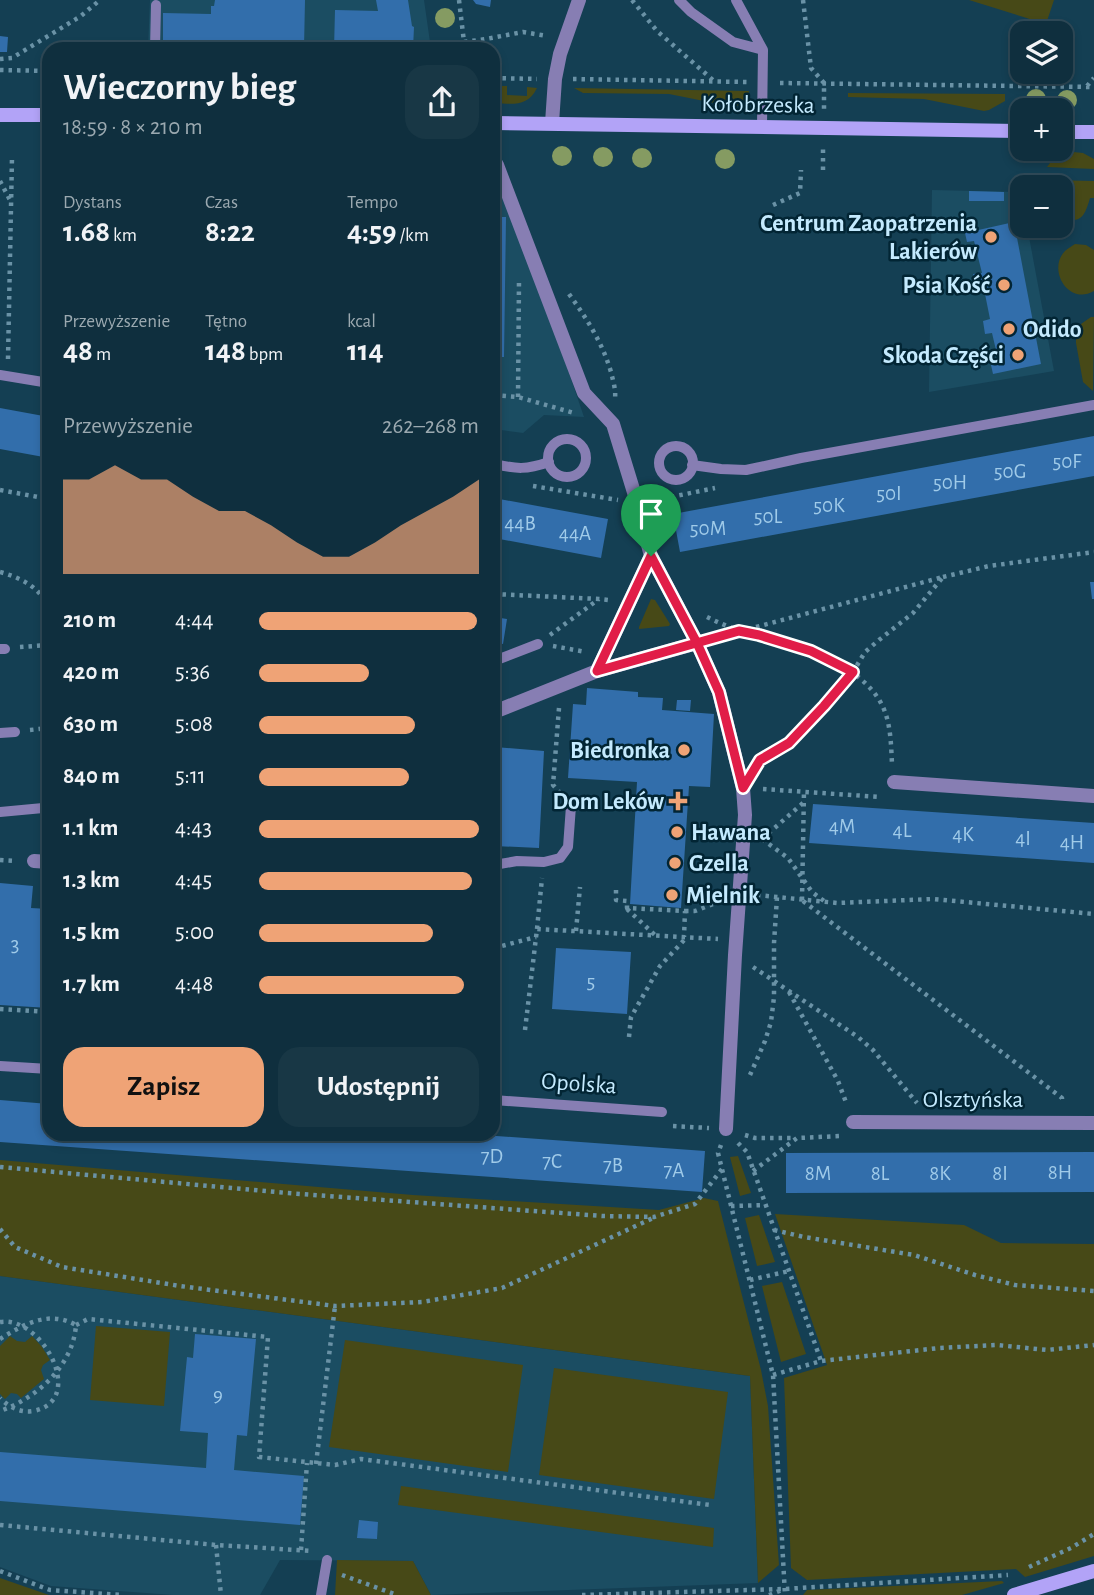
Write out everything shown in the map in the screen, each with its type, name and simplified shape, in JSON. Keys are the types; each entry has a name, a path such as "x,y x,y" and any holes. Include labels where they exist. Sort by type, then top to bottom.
{"street":[{"path":"552,123 560,54 579,0"},
{"path":"0,114 42,115"},
{"name":"Kołobrzeska","path":"500,123 1010,131"},
{"path":"1073,132 1094,132"},
{"path":"500,173 584,393 613,424 651,556 697,643 719,692 743,788 745,815 726,1129"},
{"path":"597,671 651,556"},
{"path":"500,710 597,671 697,643"},
{"path":"894,782 1094,796"},
{"name":"Olsztyńska","path":"853,1122 1094,1123"},
{"path":"1014,1595 1094,1571"}],"lane":[{"path":"679,0 691,12 733,42 763,50"},
{"path":"736,0 763,50 762,127"},
{"path":"155,42 156,5"},
{"path":"0,375 42,382"},
{"path":"692,465 746,470 1094,405"},
{"path":"500,465 519,469 549,462"},
{"path":"500,659 538,644"},
{"path":"0,733 15,732"},
{"path":"500,864 517,861 544,862 560,858 568,847 571,806"},
{"path":"0,812 42,808"},
{"path":"0,1066 42,1069"},
{"name":"Opolska","path":"500,1100 662,1112"},
{"path":"321,1595 326,1564"}],"path":[{"path":"0,59 12,58 81,16 100,0"},
{"path":"458,0 464,42 523,32 565,39"},
{"path":"632,0 657,31 714,81"},
{"path":"803,0 811,68 824,83"},
{"path":"0,70 42,71"},
{"path":"500,78 1094,87"},
{"path":"1087,87 1094,78"},
{"path":"9,328 12,157"},
{"path":"773,205 800,193 801,170"},
{"path":"12,178 0,180 12,202"},
{"path":"518,397 519,277"},
{"path":"500,396 518,397 577,414"},
{"path":"533,486 613,500"},
{"path":"0,490 42,498"},
{"path":"697,643 989,566 1094,552"},
{"path":"0,572 21,578 42,594"},
{"path":"743,788 760,760 789,743 853,672 866,652 913,613 943,577"},
{"path":"500,594 599,599 628,604"},
{"path":"538,644 599,599"},
{"path":"677,605 739,631 811,651 853,672 867,684 882,706 889,730 894,782"},
{"path":"538,644 604,656"},
{"path":"3,649 42,646"},
{"path":"560,686 553,785 571,806"},
{"path":"802,900 804,792"},
{"path":"804,803 762,839 788,858 812,892 826,902"},
{"path":"525,1030 544,862"},
{"path":"576,932 580,887"},
{"path":"616,890 615,900 627,901 627,908 656,936"},
{"path":"627,908 695,911 740,893"},
{"path":"748,1079 771,1023 780,898 826,902 933,899 1094,914"},
{"path":"802,900 1062,1098"},
{"path":"629,1037 631,1017 654,976 686,937 685,911"},
{"path":"537,929 686,937 735,948 773,981 858,1037 873,1050 914,1098 929,1122"},
{"path":"500,946 536,937"},
{"path":"788,991 838,1081 853,1122"},
{"path":"0,1009 42,1012"},
{"path":"755,1138 797,1138"},
{"path":"747,1152 821,1361"},
{"path":"719,1153 773,1375 785,1592"},
{"path":"0,1167 287,1194 602,1216 654,1217"},
{"path":"0,1229 15,1247 62,1267 180,1286 335,1306 422,1302 502,1288 654,1217 695,1204 722,1169"},
{"path":"732,1206 765,1205"},
{"path":"774,1230 914,1255 1015,1285 1094,1291"},
{"path":"750,1280 789,1271"},
{"path":"316,1464 335,1306"},
{"path":"0,1339 37,1320 58,1318 76,1325 89,1319 268,1337 258,1457 335,1465 361,1459 710,1506"},
{"path":"0,1322 22,1327 45,1346 57,1371 59,1382 55,1397 46,1409 28,1412 10,1407 0,1398"},
{"path":"0,1411 38,1390 57,1371 71,1350 76,1325"},
{"path":"773,1375 821,1361 951,1348 997,1345 1047,1350 1094,1345"},
{"path":"301,1550 307,1463"},
{"path":"334,1472 335,1465"},
{"path":"0,1525 216,1545 314,1551"},
{"path":"1025,1569 1094,1534"},
{"path":"216,1545 221,1595"},
{"path":"326,1564 397,1595"},
{"path":"0,1571 50,1590 121,1595"},
{"path":"582,1595 785,1592 1014,1574"},
{"path":"60,1591 66,1595"},
{"path":"769,1595 785,1592"}],"shaded area":[{"path":"150,0 424,0 430,42 148,42"},
{"path":"969,0 1054,0 1047,21 1036,21"},
{"path":"500,86 507,86 507,95 527,96 527,87 537,88 524,101 500,103"},
{"path":"574,88 749,91 748,97 734,107 669,94 583,93"},
{"path":"848,93 1005,94 1005,101 984,111 924,99 848,97"},
{"path":"1073,152 1083,153 1094,159 1094,169 1047,167 1052,161 1073,161"},
{"path":"500,179 503,179 584,417 544,415 523,433 500,430"},
{"path":"1073,181 1094,181 1094,198 1090,198 1086,210 1078,219 1073,220"},
{"path":"932,190 1010,192 1010,238 1029,238 1054,371 929,392"},
{"path":"1075,244 1086,245 1094,250 1094,291 1085,294 1076,294 1069,290 1059,276 1060,259 1065,251"},
{"path":"1094,317 1093,391 1083,382 1076,343 1076,332 1081,324"},
{"path":"651,599 655,600 669,626 639,629"},
{"path":"738,1156 751,1193 740,1196 730,1157"},
{"path":"0,1160 413,1195 659,1210 704,1198 718,1201 768,1406 779,1565 758,1583 750,1376 0,1276"},
{"path":"775,1214 964,1225 1001,1243 1094,1244 1094,1556 1025,1577 1016,1569 807,1580 791,1568 784,1378 827,1365"},
{"path":"759,1215 775,1262 757,1266 745,1218"},
{"path":"0,1276 750,1376 758,1583 431,1595 413,1561 280,1560 260,1595 173,1595 51,1586 0,1567"},
{"path":"782,1282 806,1354 781,1362 762,1286"},
{"path":"96,1326 170,1332 164,1406 90,1400"},
{"path":"10,1336 25,1342 32,1336 50,1360 41,1370 44,1379 21,1398 11,1393 5,1399 0,1394 0,1346"},
{"path":"345,1340 523,1365 508,1472 329,1447"},
{"path":"554,1368 728,1392 714,1499 539,1475"},
{"path":"401,1486 714,1528 713,1547 398,1505"},
{"path":"337,1560 413,1561 431,1595 335,1595"},
{"path":"0,1578 49,1595 0,1595"},
{"path":"1004,1583 962,1595 803,1595 807,1590"}],"building":[{"path":"215,0 305,0 304,42 163,42 163,13 211,14 211,6 214,6"},
{"path":"376,0 408,0 414,27 413,42 334,42 335,10 378,11"},
{"path":"473,0 491,0 490,7 476,4"},
{"path":"0,36 8,37 7,52 0,52"},
{"path":"969,191 1004,192 1004,201 969,201"},
{"path":"500,217 506,217 504,357 500,357"},
{"path":"1010,223 1010,238 1017,238 1041,364 993,374 991,365 999,363 992,333 985,334 983,321 990,319 983,284 976,285 973,274 982,273 974,241 967,242 965,233"},
{"path":"0,408 42,416 42,457 0,449"},
{"path":"1094,436 1094,476 680,552 673,514"},
{"path":"500,499 608,519 601,558 500,539"},
{"path":"1090,582 1094,582 1094,599 1092,599"},
{"path":"500,618 507,619 503,644 500,643"},
{"path":"587,688 638,692 638,697 663,698 662,710 714,714 710,787 689,786 681,908 630,904 637,782 568,778 573,704 586,705"},
{"path":"677,700 691,700 690,711 676,710"},
{"path":"500,747 544,751 539,848 500,846"},
{"path":"813,804 1094,823 1094,863 809,843"},
{"path":"0,883 33,886 31,908 42,909 42,1008 0,1005"},
{"path":"556,948 631,952 627,1014 552,1009"},
{"path":"0,1100 42,1103 42,1141 500,1141 500,1136 705,1151 702,1192 0,1142"},
{"path":"1094,1152 1094,1192 786,1193 786,1153"},
{"path":"195,1334 256,1339 247,1436 237,1435 234,1470 304,1476 300,1525 0,1501 0,1452 206,1468 208,1433 180,1431 187,1357 193,1358"},
{"path":"359,1520 378,1522 377,1539 357,1538"}],"place":[{"name":"Centrum Zaopatrzenia Lakierów","path":"991,237"},
{"name":"Psia Kość","path":"1004,285"},
{"name":"Odido","path":"1009,329"},
{"name":"Skoda Części","path":"1018,355"},
{"name":"Biedronka","path":"684,750"},
{"name":"Dom Leków","path":"678,801"},
{"name":"Hawana","path":"677,832"},
{"name":"Gzella","path":"675,863"},
{"name":"Mielnik","path":"672,895"}],"route":[{"path":"651,556 597,671 697,643 739,631 811,651 853,672 789,743 760,760 743,788 719,692 697,643 651,556"}]}
